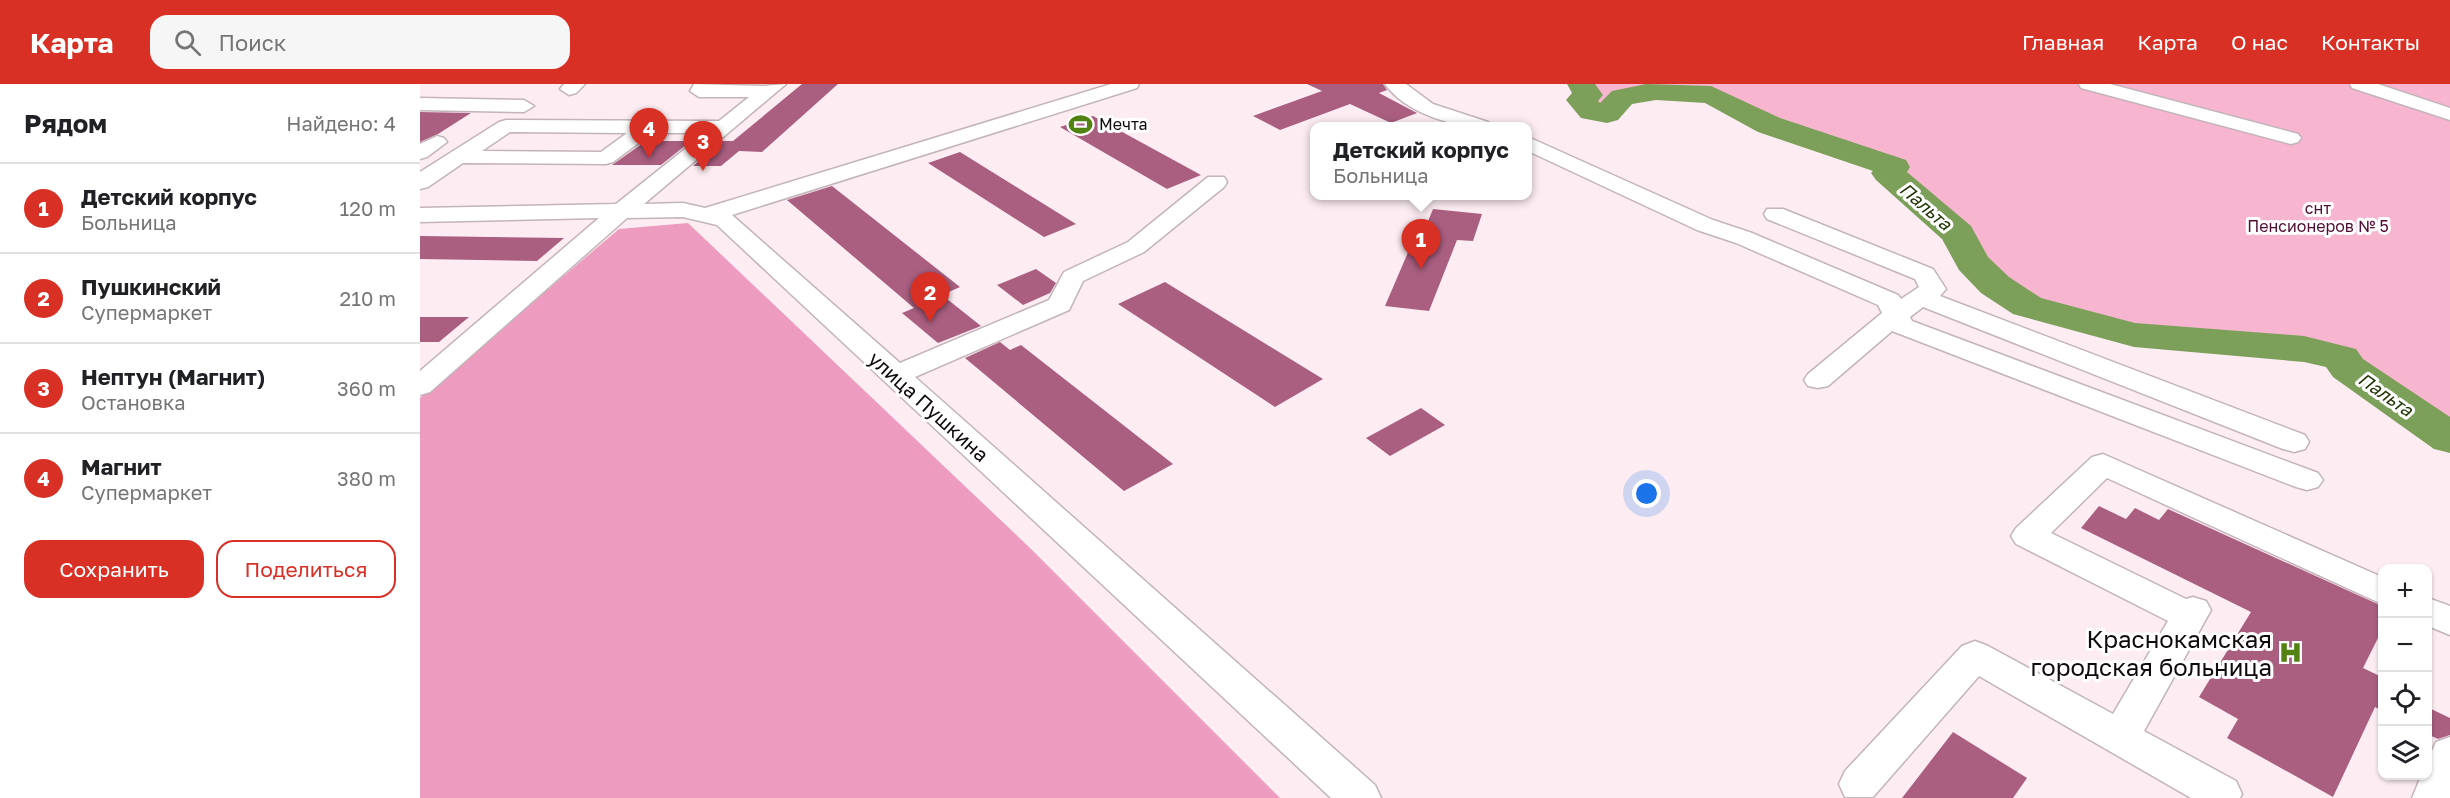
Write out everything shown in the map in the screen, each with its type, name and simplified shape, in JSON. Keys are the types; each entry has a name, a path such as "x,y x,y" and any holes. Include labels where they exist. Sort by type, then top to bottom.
{"street":[{"path":"703,84 699,91 773,88"},
{"path":"1394,84 1426,108 1466,122"},
{"path":"2088,84 2291,138"},
{"path":"2359,84 2450,114"},
{"path":"708,215 1128,85"},
{"path":"420,386 620,213 773,88"},
{"path":"420,104 524,106"},
{"path":"420,182 506,126 725,127"},
{"path":"458,158 606,158 647,126"},
{"path":"1532,145 1705,225 1744,238 1889,300 1901,326 2307,480"},
{"path":"895,375 1060,305 1073,277 1136,247 1216,182"},
{"name":"улица Пушкина","path":"420,215 620,213 682,210 725,220 1360,798"},
{"path":"1774,214 1924,274 1933,289 1895,315 1818,380"},
{"path":"1922,298 2294,442"},
{"path":"2120,737 2192,613 2028,536 2103,464 2378,589"},
{"path":"2432,613 2450,621"},
{"path":"1859,784 1975,656 2222,797"},
{"path":"2433,798 2450,754"}],"green space":[{"name":"снт Пенсионеров № 5","path":"1581,84 2450,84 2450,438 2348,368 2341,358 2304,349 2134,335 2027,306 1995,285 1972,262 1958,234 1888,173 1893,167 1769,125 1711,95 1656,91 1622,97 1607,114 1592,112 1581,100 1588,95"}],"shaded area":[{"path":"688,223 1030,548 1280,798 420,798 420,398 619,229"}],"building":[{"path":"802,84 838,84 762,152 739,151 721,166 693,166 722,141 733,141"},
{"path":"1307,84 1383,84 1387,90 1379,93 1417,113 1389,122 1350,104 1280,130 1253,116 1322,91"},
{"path":"420,112 471,113 438,134 420,142"},
{"path":"1093,116 1201,175 1167,189 1060,127"},
{"path":"646,141 691,141 661,165 612,165"},
{"path":"960,152 1076,224 1044,237 928,163"},
{"path":"832,186 960,287 942,295 981,326 938,343 902,313 914,308 787,200"},
{"path":"1433,209 1482,214 1473,241 1457,240 1429,311 1385,306 1415,236 1422,236"},
{"path":"420,236 564,238 537,261 420,259"},
{"path":"1036,269 1056,283 1050,293 1023,305 997,285"},
{"path":"1165,282 1323,379 1275,407 1118,304"},
{"path":"420,317 469,317 439,342 420,342"},
{"path":"1000,342 1010,350 1021,345 1173,464 1124,491 965,358"},
{"path":"1421,408 1445,425 1390,456 1366,438"},
{"name":"Краснокамская городская больница","path":"2099,506 2126,519 2135,508 2159,520 2168,509 2378,604 2378,638 2363,668 2378,675 2378,709 2375,707 2333,797 2227,738 2238,719 2199,697 2251,612 2081,528"},
{"path":"2432,709 2450,718 2450,735 2438,739 2432,736"},
{"path":"1953,732 2027,778 2013,798 1902,798"}],"waterway":[{"name":"Пальта","path":"1581,84 1588,95 1581,100 1592,112 1607,114 1622,97 1656,91 1711,95 1769,125 1894,167 1888,173 1958,234 1972,262 1995,285 2027,306 2134,335 2304,349 2341,358 2348,368 2450,438"}],"place":[{"name":"Мечта","path":"1081,124"},
{"name":"Магнит","path":"649,158"},
{"name":"Нептун (Магнит)","path":"703,171"},
{"name":"Детский корпус","path":"1421,269"},
{"name":"Пушкинский","path":"930,322"},
{"name":"Краснокамская городская больница","path":"2290,652"}]}
